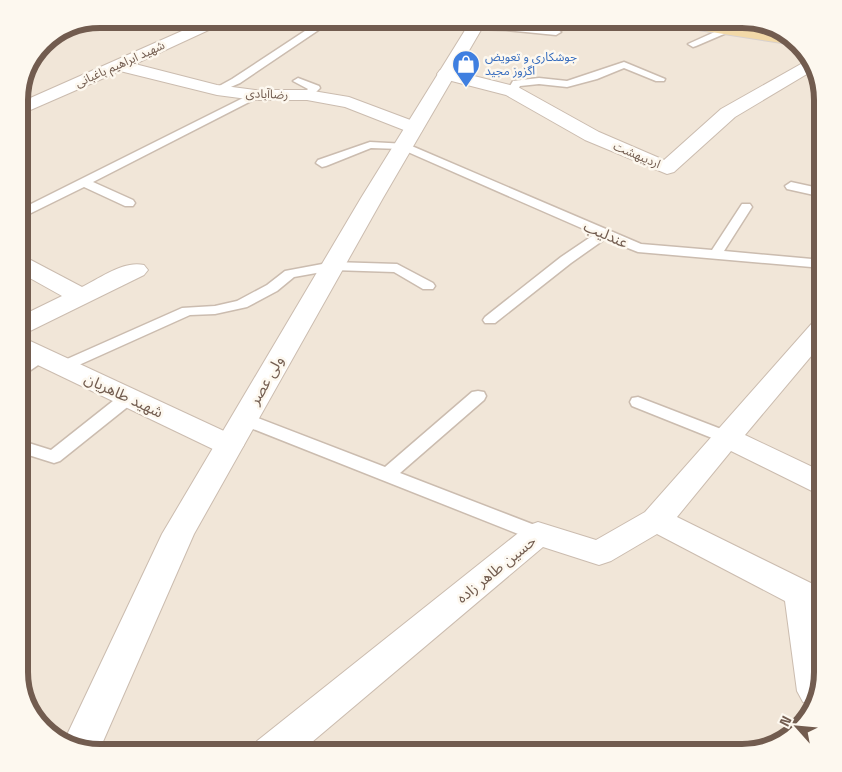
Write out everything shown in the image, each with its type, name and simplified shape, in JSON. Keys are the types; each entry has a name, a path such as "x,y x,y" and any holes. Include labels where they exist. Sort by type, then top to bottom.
{"main road":[{"path":"721,28 781,39"}],"street":[{"name":"شهید ابراهیم باغبانی","path":"28,106 201,28"},
{"name":"ولی عصر","path":"83,742 178,534 408,137 474,28"},
{"name":"رضاآبادی","path":"118,65 217,90 255,95 303,88 349,102 408,137"},
{"name":"اردیبهشت","path":"446,74 512,91 592,136 667,168 728,113 806,67"},
{"path":"28,268 80,296"},
{"path":"28,322 136,270"},
{"name":"حسین طاهر زاده","path":"282,744 538,534 599,553 656,520 814,337"},
{"name":"شهید طاهریان","path":"41,356 229,444"},
{"path":"728,438 814,480"},
{"path":"656,520 812,599 814,645"}],"lane":[{"path":"217,90 236,81 316,28"},
{"path":"516,28 556,32"},
{"path":"693,44 728,29"},
{"path":"512,91 517,83 539,81 567,84 593,77 624,65 660,79"},
{"path":"28,210 255,95"},
{"path":"322,163 370,146 408,137"},
{"name":"عندلیب","path":"408,137 638,248 814,263"},
{"path":"83,182 129,203"},
{"path":"791,186 814,192"},
{"path":"716,254 746,207"},
{"path":"490,320 566,260 605,233"},
{"path":"28,365 41,356 187,311 215,310 242,304 272,288 290,274 333,266 397,268 428,286"},
{"path":"387,475 478,396"},
{"path":"28,449 54,457 129,398"},
{"path":"638,402 728,438"},
{"path":"244,419 538,534"}],"shaded area":[{"path":"743,28 757,29 770,33 783,40 793,49 802,59 809,72 814,95 814,673 813,687 809,700 802,713 793,723 783,732 770,739 757,743 743,744 99,744 85,743 72,739 59,732 49,723 40,713 33,700 28,677 28,95 33,72 40,59 59,40 85,29"}],"place":[{"name":"جوشکاری و تعویض اگزوز مجید","path":"466,88"}]}
